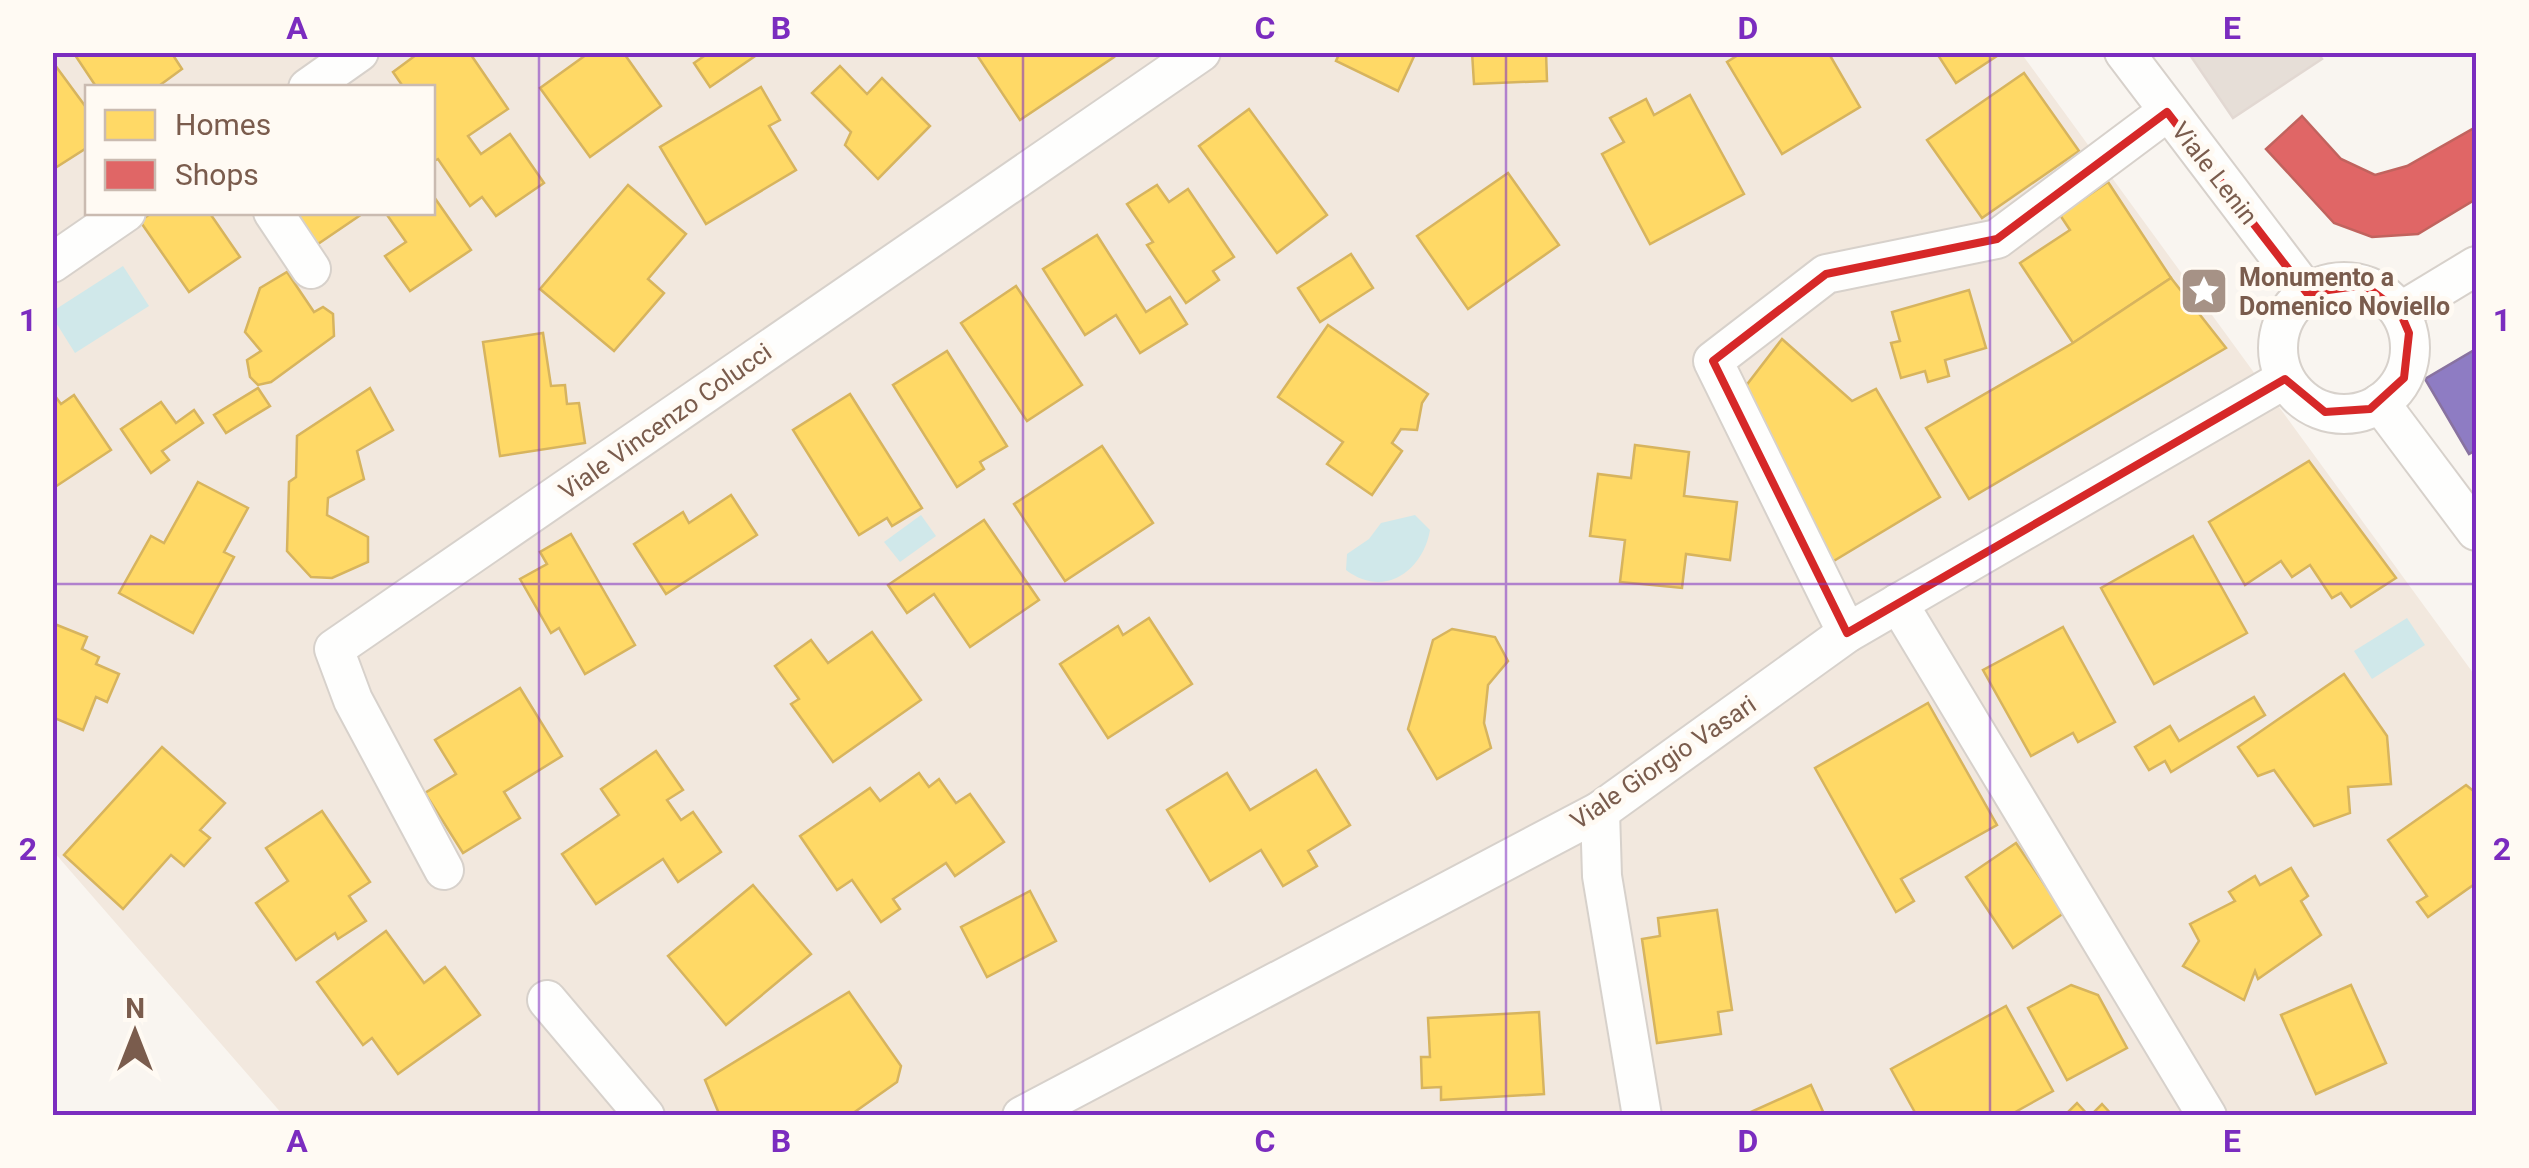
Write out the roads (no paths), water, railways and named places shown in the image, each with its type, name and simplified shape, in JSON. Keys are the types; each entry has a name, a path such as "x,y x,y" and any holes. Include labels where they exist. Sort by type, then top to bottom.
{"street":[{"path":"312,85 359,52"},
{"name":"Viale Vincenzo Colucci","path":"444,870 353,700 334,649 1200,52"},
{"name":"Viale Lenin","path":"2124,52 2307,293"},
{"path":"1847,633 1714,361 1826,274 1997,239 2167,112"},
{"path":"52,263 122,215"},
{"path":"275,215 311,269"},
{"path":"2400,312 2476,266"},
{"path":"2352,282 2384,295 2400,312 2410,333 2411,356 2404,378 2370,409 2348,414 2324,412 2300,397 2285,378 2278,357 2280,330 2290,309 2307,293 2328,284 2352,282"},
{"name":"Viale Giorgio Vasari","path":"1022,1116 1600,811 1847,633 2285,378"},
{"path":"2380,402 2476,531"},
{"path":"1898,603 2208,1116"},
{"path":"1600,811 1602,876 1642,1116"},
{"path":"547,1000 645,1116"}],"water":[{"path":"123,266 149,306 75,353 53,318 53,311"},
{"path":"921,515 936,536 900,562 884,542"},
{"path":"1415,515 1430,530 1419,558 1400,576 1374,582 1346,570 1347,554 1369,539 1381,523"},
{"path":"2407,618 2425,645 2372,679 2354,651"}],"place":[{"name":"Monumento a Domenico Noviello","path":"2204,291"}]}
